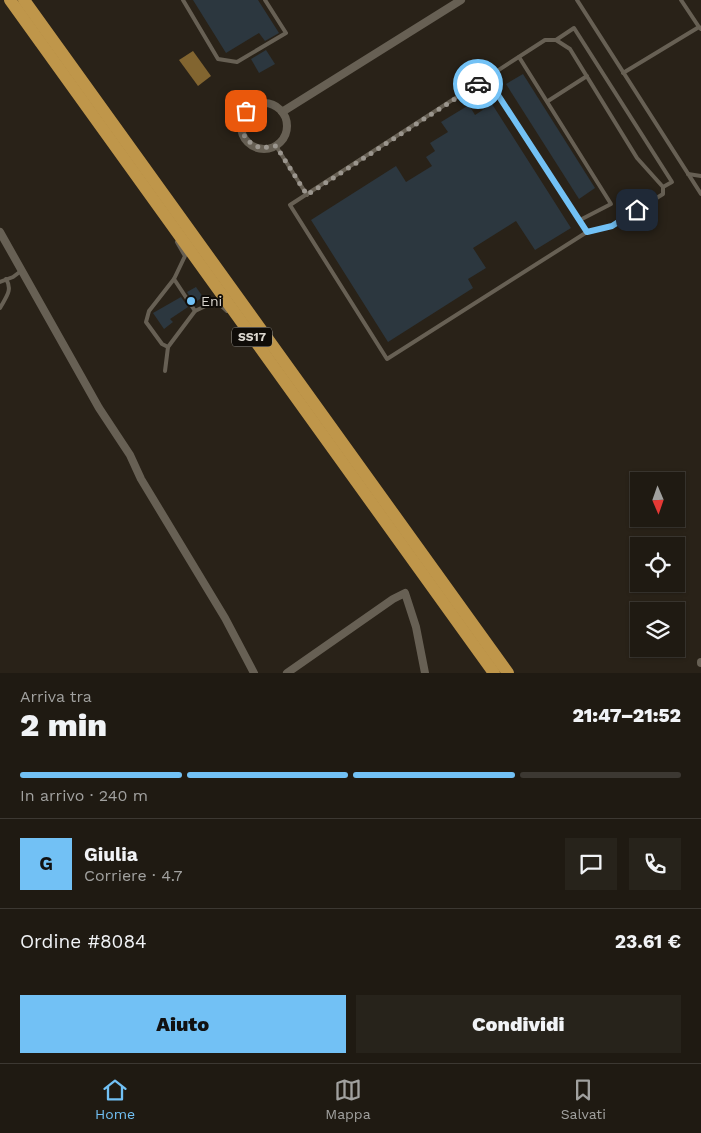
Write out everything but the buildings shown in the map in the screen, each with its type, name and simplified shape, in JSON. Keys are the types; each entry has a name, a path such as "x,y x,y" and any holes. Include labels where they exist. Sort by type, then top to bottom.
{"highway":[{"name":"SS17","path":"10,0 494,673"},
{"name":"SS17","path":"24,0 508,673"}],"street":[{"path":"282,112 461,0"},
{"path":"257,103 271,104 282,112 287,127 284,138 276,146 260,148 250,144 243,136 240,124 246,111 257,103"},
{"path":"0,232 99,408 130,455 141,479 225,618 254,673"},
{"path":"287,673 393,599 405,593 416,626 425,673"}],"lane":[{"path":"182,0 218,60 237,62 286,33 265,0"},
{"path":"576,0 701,194"},
{"path":"623,73 700,28 681,0"},
{"path":"695,20 701,16"},
{"path":"556,40 574,28 672,182 663,187"},
{"path":"545,40 556,40 570,49 636,158 663,187 663,194 612,226 587,232 387,359 290,205 545,40"},
{"path":"520,57 610,204 580,220"},
{"path":"548,101 587,76"},
{"path":"487,78 587,232"},
{"path":"276,146 307,195"},
{"path":"688,174 701,176"},
{"path":"154,200 185,256 174,279 149,311 146,322 162,344 168,347"},
{"path":"0,282 13,277 21,270"},
{"path":"0,308 10,290 10,285 6,279"},
{"path":"174,279 195,310"},
{"path":"165,371 168,347 195,310 216,301 250,334"}],"shaded area":[{"path":"193,51 211,76 198,86 179,60"}],"way so far":[{"path":"246,111 240,124 243,136 254,147 265,149 276,146 307,195 478,84"}],"place":[{"name":"Eni","path":"191,301"}],"route":[{"path":"478,84 487,78 587,232 612,226 637,210"}]}
